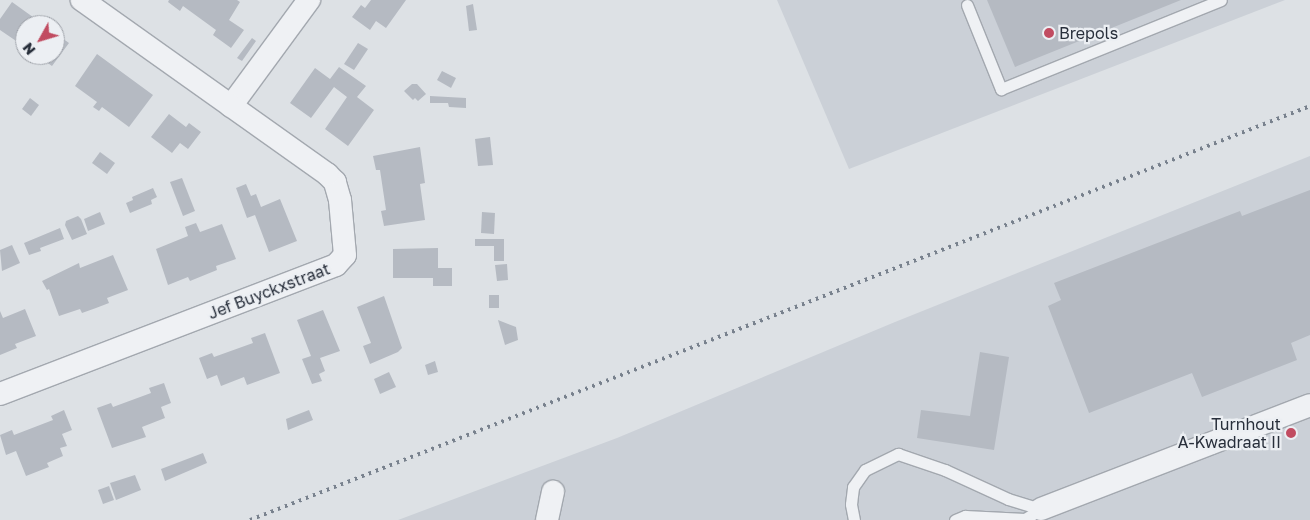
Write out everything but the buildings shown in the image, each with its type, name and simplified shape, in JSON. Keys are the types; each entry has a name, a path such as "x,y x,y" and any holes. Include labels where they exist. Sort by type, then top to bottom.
{"street":[{"name":"Jef Buyckxstraat","path":"0,394 336,265 345,255 340,200 335,182 327,174 82,0"},
{"path":"231,106 310,0"},
{"path":"1041,509 1310,405"},
{"path":"547,520 553,492"}],"lane":[{"path":"967,5 1001,89 1222,0"},
{"path":"854,520 851,504 853,487 865,470 898,454 945,470 1008,499 1041,509"},
{"path":"955,520 965,516 1024,519 1041,509"}],"shaded area":[{"path":"777,0 1285,0 849,169"},
{"path":"1310,156 1310,520 398,520 617,438 895,322"}],"railway":[{"path":"250,520 1310,106"}],"place":[{"name":"Brepols","path":"1049,33"},
{"name":"Turnhout A-Kwadraat II","path":"1291,433"}]}
